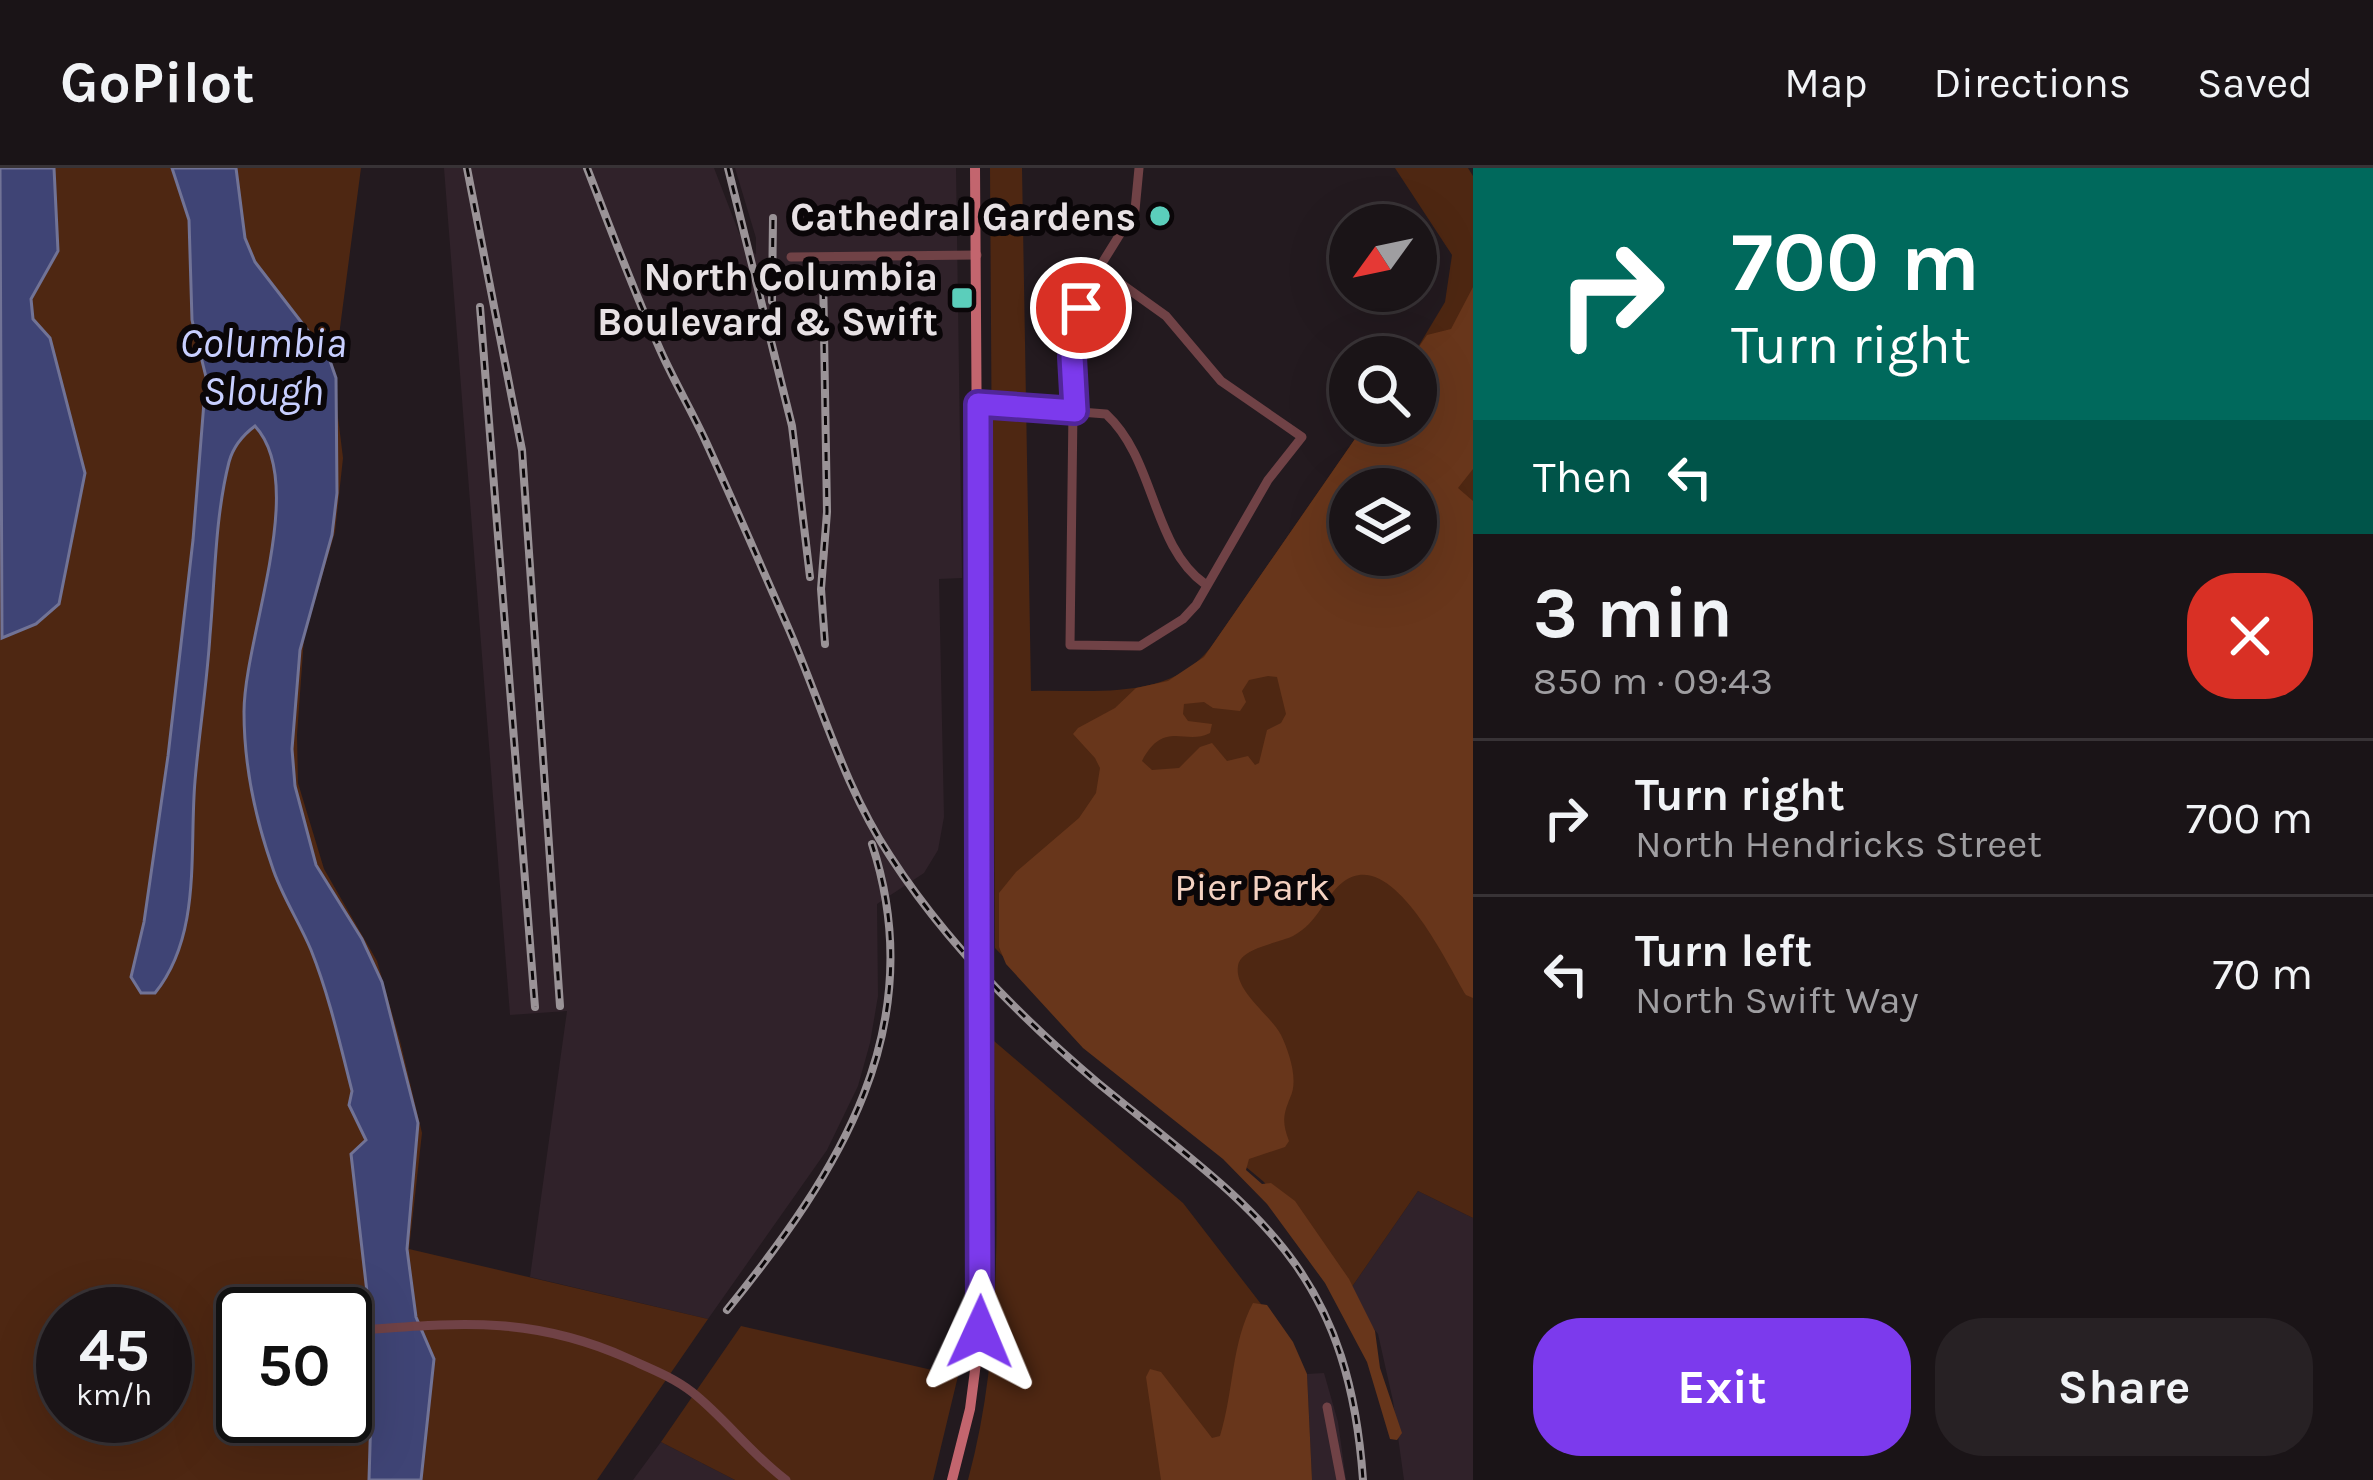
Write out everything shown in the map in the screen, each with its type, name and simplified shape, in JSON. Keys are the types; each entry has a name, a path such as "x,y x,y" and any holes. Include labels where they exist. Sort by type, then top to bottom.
{"main road":[{"path":"952,1480 970,1409 980,1332 975,168"}],"street":[{"path":"1099,268 1166,316 1221,381 1302,437 1268,480 1191,611 1144,645 1070,646 1074,331 1099,268 1135,210 1138,168"},
{"path":"791,257 977,255"},
{"path":"978,404 1101,413 1112,419 1140,458 1162,522 1192,573 1205,584"},
{"path":"372,1329 513,1324 560,1333 646,1366 696,1395 758,1460 787,1480"},
{"path":"1327,1407 1342,1480"}],"shaded area":[{"path":"444,168 714,168 739,233 756,255 756,238 735,168 956,168 962,578 939,579 944,817 938,850 924,873 877,904 878,996 870,1043 858,1086 827,1150 708,1319 530,1277 567,1011 510,1015"},
{"path":"1418,1191 1473,1218 1473,1480 1404,1480 1378,1334 1347,1294"},
{"path":"1324,1373 1338,1422 1346,1480 1312,1480 1307,1374"},
{"path":"661,1442 735,1480 633,1480"}],"green space":[{"path":"0,168 361,168 338,343 329,358 314,338 337,409 343,458 335,532 304,638 298,783 324,869 377,961 422,1133 409,1249 708,1319 597,1480 0,1480"},
{"name":"Pier Park","path":"990,168 1022,168 1031,691 1079,691 1152,685 1194,665 1329,476 1329,576 1437,576 1437,468 1335,468 1351,444 1437,444 1437,336 1425,336 1445,302 1452,255 1437,232 1437,204 1419,204 1395,168 1468,168 1473,176 1473,1218 1418,1191 1347,1294 1264,1182 1037,992 995,948"},
{"name":"Pier Park","path":"1473,287 1473,469 1458,488 1473,501 1473,998 1466,995 1432,936 1398,893 1380,879 1362,875 1336,888 1302,930 1253,950 1238,966 1241,984 1281,1035 1293,1075 1284,1119 1289,1141 1285,1147 1249,1159 1246,1170 1295,1201 1349,1279 1375,1331 1380,1368 1402,1433 1397,1440 1390,1439 1367,1362 1325,1283 1267,1204 1223,1159 1083,1048 1006,964 999,947 999,893 1016,872 1079,818 1096,793 1100,768 1073,734 1115,708 1136,688 1168,681 1204,657 1329,476 1329,576 1437,576 1437,468 1335,468 1351,444 1437,444 1437,336 1427,335 1451,329","holes":["1277,677 1286,714 1281,723 1267,730 1259,763 1255,765 1248,756 1227,761 1212,743 1200,747 1179,768 1152,770 1142,761 1150,748 1167,737 1210,733 1212,724 1188,721 1184,704 1204,702 1213,708 1240,711 1246,702 1242,691 1249,680"]},
{"path":"994,1041 1183,1203 1261,1304 1220,1480 968,1480 989,1372 994,1317"},
{"path":"1253,1303 1267,1305 1293,1342 1307,1374 1312,1480 1161,1480 1146,1377 1150,1369 1161,1372 1212,1438 1220,1436 1241,1335"},
{"path":"741,1326 958,1376 933,1480 735,1480 661,1442"}],"water":[{"path":"0,168 54,168 58,251 31,299 33,319 50,338 85,473 59,604 36,624 2,638"},
{"name":"Columbia Slough","path":"172,168 236,168 245,238 255,262 329,358 336,378 337,493 332,535 300,650 292,749 295,786 316,865 362,939 382,982 418,1123 407,1249 416,1317 434,1359 421,1480 369,1480 372,1287 366,1287 351,1154 366,1140 349,1105 352,1091 323,984 276,877 248,771 247,681 270,563 276,485 270,452 255,426 231,457 221,504 187,919 170,970 155,993 141,993 131,977 144,922 168,756 206,377 192,320 189,220"}],"railway":[{"path":"467,168 522,450 560,1006"},
{"path":"587,168 648,323 727,488 873,829 935,918 1013,1005 1246,1207 1283,1247 1313,1292 1337,1344 1354,1406 1363,1480"},
{"path":"728,168 792,426 810,577"},
{"path":"772,301 773,218"},
{"path":"823,272 827,512 821,589 825,644"},
{"path":"480,307 535,1007"},
{"path":"727,1310 805,1205 864,1095 882,1036 890,975 888,911 872,844"}],"place":[{"name":"Cathedral Gardens","path":"1160,216"},
{"name":"North Columbia Boulevard & Swift","path":"962,298"}],"route":[{"path":"980,1332 978,404 1075,411 1072,357 1081,308"}]}
